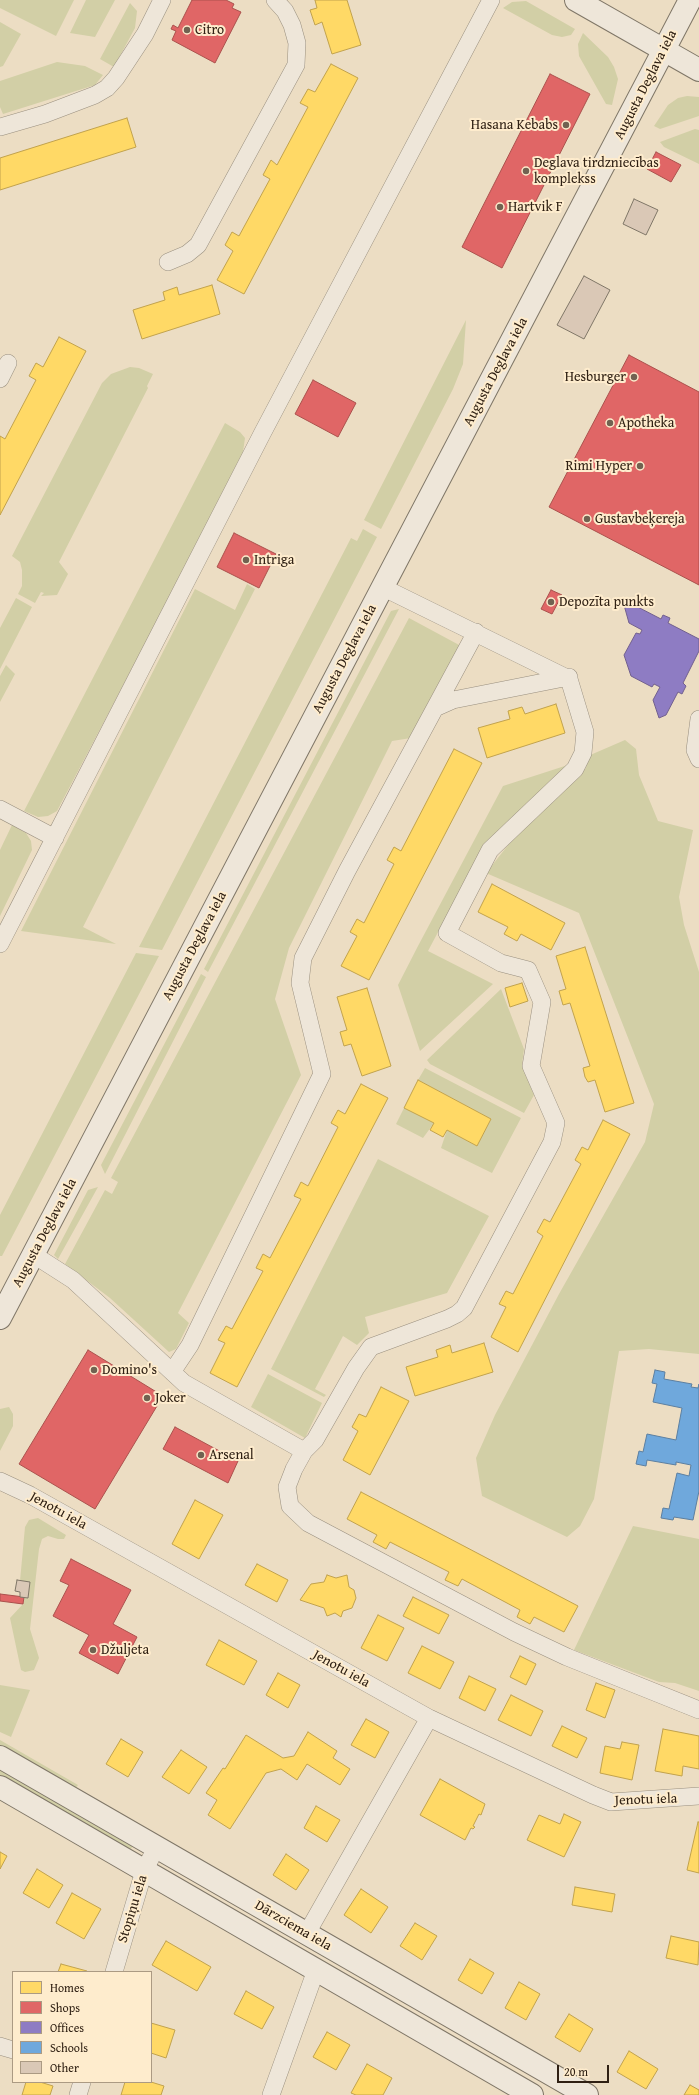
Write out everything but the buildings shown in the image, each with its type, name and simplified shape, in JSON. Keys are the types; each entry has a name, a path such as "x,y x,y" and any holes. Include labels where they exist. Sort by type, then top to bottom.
{"main road":[{"path":"576,0 699,70"},
{"name":"Augusta Deglava iela","path":"0,1318 690,0"},
{"name":"Dārzciema iela","path":"0,1757 587,2095"},
{"name":"Dārzciema iela","path":"0,1787 532,2095"}],"street":[{"path":"168,262 187,254 198,245 296,65 297,43 292,25 284,11 275,0"},
{"path":"0,944 267,426 491,0"},
{"path":"0,128 45,114 95,95 107,88 116,78 145,34 155,2"},
{"path":"0,379 8,363"},
{"path":"382,587 569,677 585,732 583,753 575,769 490,850 447,934 501,963 528,970 542,1002 531,1066 556,1123 552,1142 464,1308 457,1314 447,1319 371,1347 356,1368 315,1440 304,1451 287,1487 290,1506 308,1523 514,1632 567,1657 699,1710"},
{"path":"172,1372 190,1345 322,1074 300,983 303,958 347,871 476,632"},
{"path":"435,708 453,700 569,677"},
{"path":"699,719 695,750 699,759"},
{"path":"0,809 55,838"},
{"path":"34,1255 74,1280 184,1383 304,1451"},
{"name":"Jenotu iela","path":"0,1481 30,1495 429,1718 611,1802 699,1796"},
{"path":"307,1933 429,1718"},
{"name":"Stopiņu iela","path":"114,1971 144,1871 156,1848"},
{"path":"270,2095 316,1970"},
{"path":"0,2046 12,2050"},
{"path":"78,2095 82,2083"}],"shaded area":[{"path":"0,0 74,0 56,36 0,8"},
{"path":"86,0 115,0 95,37 70,33"},
{"path":"526,1 575,29 571,35 562,37 552,35 503,8 512,2"},
{"path":"130,3 137,11 135,28 114,67 100,59"},
{"path":"0,22 21,34 3,66 0,67"},
{"path":"583,33 608,57 614,67 618,79 612,105 606,104 579,56 578,44"},
{"path":"57,62 85,66 103,75 95,85 3,114 0,107 0,81"},
{"path":"687,96 699,97 699,116 660,129 654,126 668,105 678,98"},
{"path":"695,129 699,130 699,164 664,147 660,142"},
{"path":"466,320 463,364 453,389 381,529 364,520"},
{"path":"130,367 139,368 153,374 147,386 148,388 59,562 68,574 57,595 41,596 44,593 41,592 35,603 18,594 22,586 22,570 20,562 12,556 102,383 111,374"},
{"path":"225,423 240,432 245,438 242,459 57,811 48,816 38,817 24,811"},
{"path":"363,529 377,537 162,950 139,947 351,538 357,541"},
{"path":"247,584 255,589 83,927 116,944 21,931 195,589 235,610"},
{"path":"16,598 32,607 0,669 0,628"},
{"path":"399,609 208,972 204,969 391,611"},
{"path":"409,618 461,646 411,738 392,741 289,948 275,999 301,1075 178,1313 189,1323 176,1349 169,1352 110,1298 65,1264 105,1190 112,1194 118,1182 111,1178"},
{"path":"6,665 15,674 0,702 0,676"},
{"path":"625,740 636,749 639,775 658,821 693,830 679,897 684,925 699,972 699,1354 649,1349 619,1351 594,1499 580,1526 567,1537 482,1496 476,1458 495,1415 559,1294 645,1142 654,1104 579,913 486,873 520,830 586,768 588,756"},
{"path":"571,764 481,851 428,951 493,984 420,1051 398,985 418,946 503,786"},
{"path":"12,825 26,833 31,841 32,850 0,916 0,850"},
{"path":"136,953 159,956 2,1256 0,1256 0,1215"},
{"path":"201,974 206,977 105,1174 101,1165"},
{"path":"501,989 524,1049 522,1065 534,1095 524,1113 430,1064 427,1060"},
{"path":"425,1068 521,1118 492,1173 441,1148 447,1130 477,1146 491,1119 418,1080"},
{"path":"404,1108 434,1123 423,1138 396,1124"},
{"path":"378,1159 489,1216 447,1293 365,1317 369,1333 357,1345 343,1336 315,1389 326,1395 324,1397 271,1369"},
{"path":"98,1187 58,1259 54,1255 88,1190"},
{"path":"268,1374 322,1403 305,1438 251,1407"},
{"path":"9,1407 13,1414 13,1426 0,1451 0,1409"},
{"path":"38,1518 66,1535 64,1539 48,1536 42,1539 39,1549 30,1629 39,1658 34,1670 25,1672 21,1670 10,1618 23,1604 24,1597 28,1598 30,1582 20,1581 25,1527 29,1520"},
{"path":"633,1526 699,1539 699,1691 675,1683 659,1682 574,1650"},
{"path":"0,1685 30,1690 11,1737 0,1732"},
{"path":"0,1740 78,1785 75,1789 0,1745"},
{"path":"0,1768 133,1846 130,1850 0,1775"}],"place":[{"name":"Citro","path":"187,30"},
{"name":"Hasana Kebabs","path":"566,125"},
{"name":"Deglava tirdzniecības komplekss","path":"526,171"},
{"name":"Hartvik F","path":"500,207"},
{"name":"Hesburger","path":"634,377"},
{"name":"Apotheka","path":"610,423"},
{"name":"Rimi Hyper","path":"640,466"},
{"name":"Gustavbeķereja","path":"587,519"},
{"name":"Intriga","path":"246,560"},
{"name":"Depozīta punkts","path":"551,602"},
{"name":"Domino's","path":"94,1370"},
{"name":"Joker","path":"147,1398"},
{"name":"Arsenal","path":"201,1455"},
{"name":"Džuljeta","path":"93,1650"}]}
